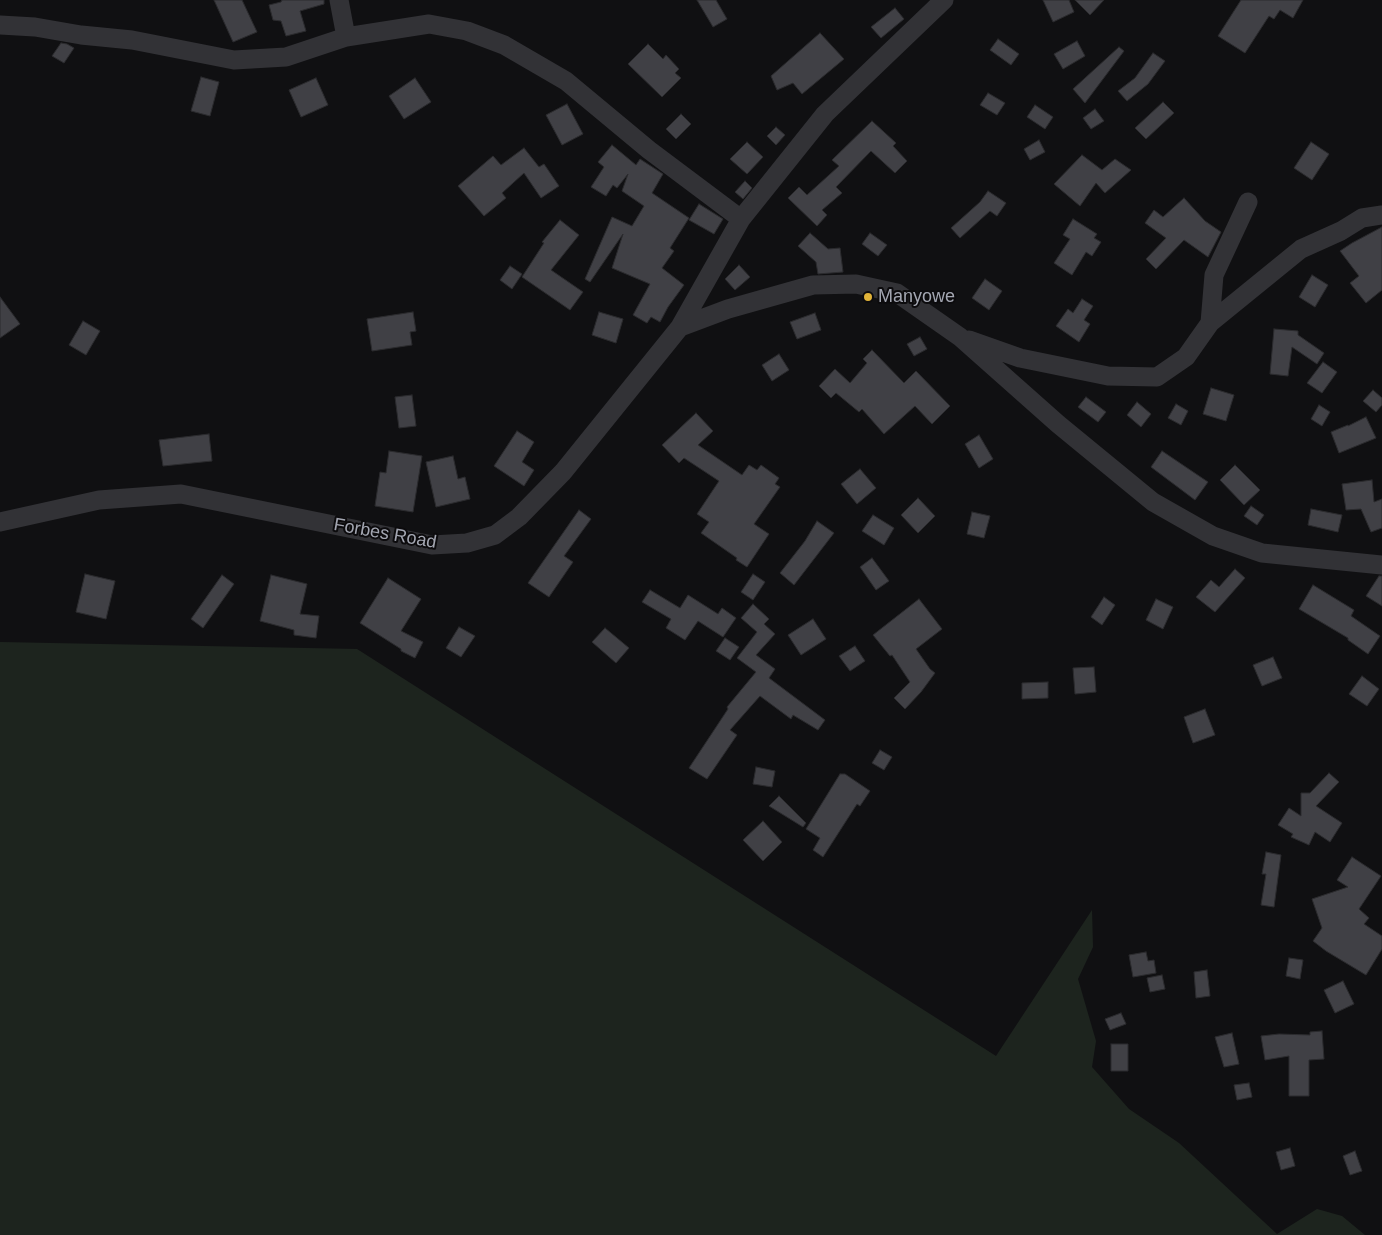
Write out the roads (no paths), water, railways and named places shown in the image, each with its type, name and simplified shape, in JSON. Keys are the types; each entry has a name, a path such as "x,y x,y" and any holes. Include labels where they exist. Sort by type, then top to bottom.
{"street":[{"path":"339,0 346,36"},
{"name":"Forbes Road","path":"0,522 100,500 180,494 432,545 467,543 495,535 520,518 563,472 680,327 741,219 825,114 944,0"},
{"path":"0,25 35,26 81,35 132,40 234,60 286,57 346,36 429,24 467,31 504,46 566,81 649,150 741,219"},
{"path":"1210,323 1214,275 1248,202"},
{"path":"960,337 1020,358 1108,376 1157,377 1186,357 1210,323 1301,249 1340,231 1362,218 1382,215"},
{"path":"680,327 728,309 813,285 856,284 897,293 960,337 1058,424 1153,502 1212,536 1262,553 1382,564"}],"place":[{"name":"Manyowe","path":"868,297"}]}
